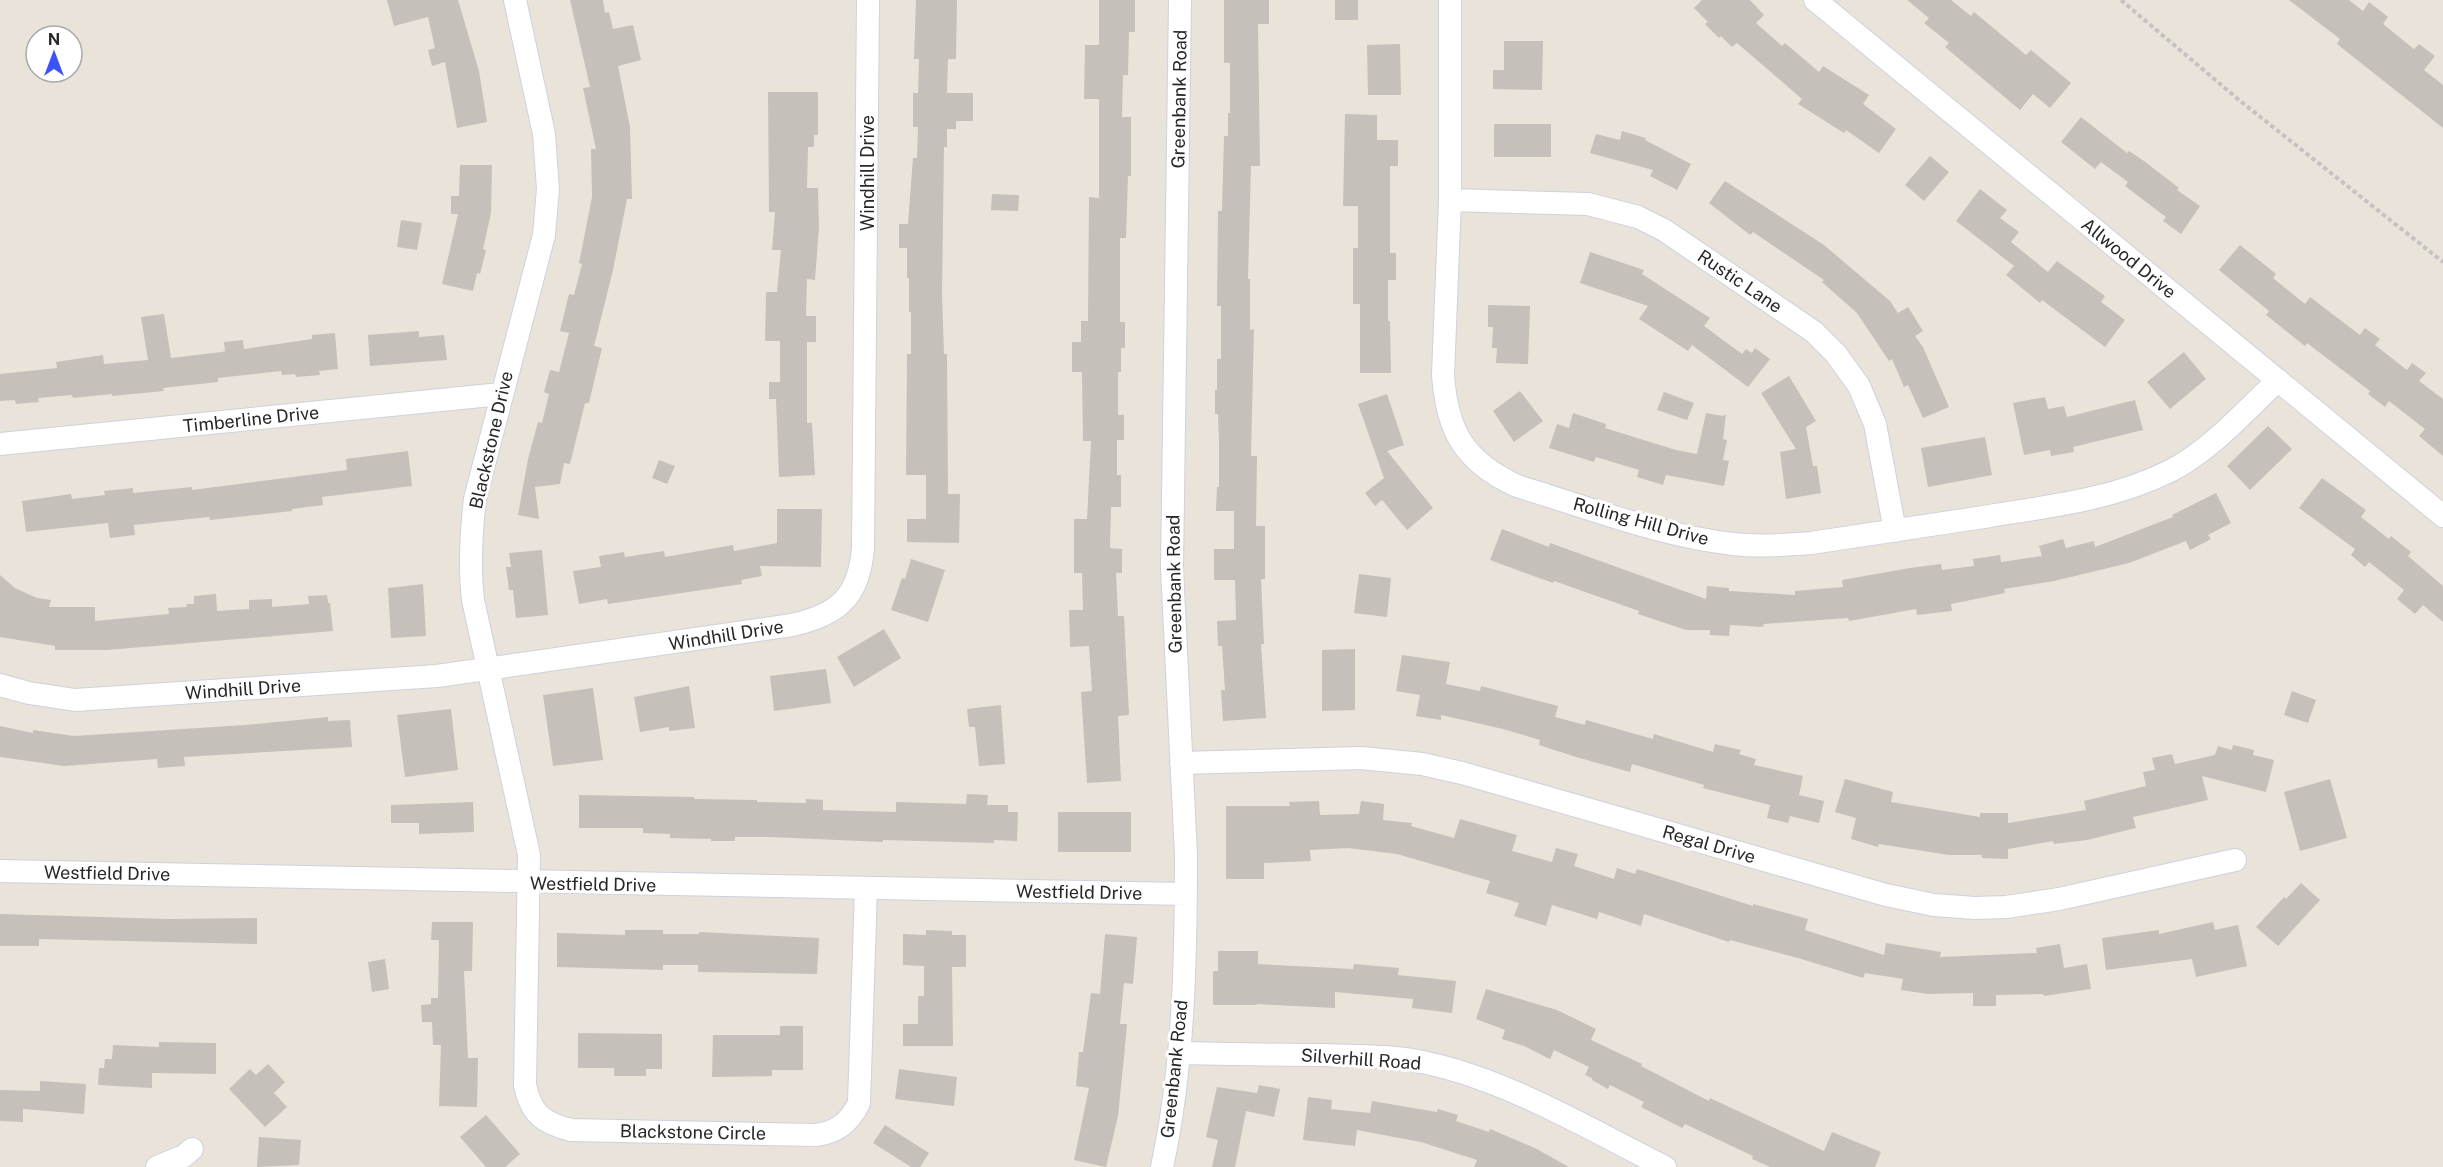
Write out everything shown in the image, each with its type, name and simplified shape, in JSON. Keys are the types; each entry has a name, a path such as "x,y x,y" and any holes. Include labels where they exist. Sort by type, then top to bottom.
{"street":[{"name":"Blackstone Drive","path":"515,0 544,134 548,189 544,235 475,499 472,528 472,590 488,671 524,825 529,855 530,883"},
{"name":"Windhill Drive","path":"0,685 29,693 75,700 437,676 488,671 808,621 827,615 838,607 851,590 862,560 864,527 868,0"},
{"name":"Greenbank Road","path":"1162,1167 1171,1123 1179,1053 1186,894 1172,568 1180,0"},
{"name":"Rolling Hill Drive","path":"1450,0 1450,200 1443,375 1448,415 1461,442 1470,454 1497,476 1517,486 1681,535 1735,544 1791,544 1895,531 2078,502 2125,490 2185,462 2220,435 2278,380"},
{"name":"Allwood Drive","path":"1815,0 2443,516"},
{"name":"Rustic Lane","path":"1450,200 1588,204 1638,217 1664,230 1814,332 1836,354 1859,386 1875,424 1895,531"},
{"name":"Timberline Drive","path":"0,444 501,394"},
{"name":"Regal Drive","path":"1181,763 1335,757 1422,764 1462,772 1886,895 1934,905 1975,908 2058,899 2235,860"},
{"name":"Westfield Drive","path":"0,871 1186,894"},
{"name":"Blackstone Circle","path":"530,883 525,1085 528,1100 543,1119 554,1126 571,1130 815,1135 828,1134 844,1124 859,1103 866,889"},
{"name":"Silverhill Road","path":"1179,1053 1357,1056 1430,1063 1503,1087 1665,1167"},
{"path":"157,1167 184,1156 192,1149"}],"path":[{"path":"2121,0 2239,100 2443,262"}],"building":[{"path":"387,0 458,0 479,71 487,122 457,128 445,62 432,66 428,50 435,48 428,17 394,26"},
{"path":"570,0 603,0 605,13 609,12 613,29 633,25 641,60 618,66 630,127 632,199 627,199 613,270 594,346 602,348 589,403 585,403 570,464 564,463 560,484 535,487 539,519 518,515 528,459 538,422 542,423 549,394 544,392 550,370 559,372 569,333 560,331 569,294 574,295 582,264 579,263 592,197 591,149 596,149 583,88 590,87"},
{"path":"916,0 957,0 956,59 948,59 947,93 973,93 973,121 956,121 956,129 947,129 947,147 944,147 942,295 944,354 947,354 948,494 960,494 959,543 907,542 907,519 926,519 926,475 906,475 907,354 911,354 911,312 909,312 907,248 899,248 899,224 908,224 913,158 917,158 918,127 913,127 913,93 918,93 919,59 914,59"},
{"path":"1099,0 1135,0 1135,32 1129,32 1128,75 1123,75 1122,117 1131,117 1131,176 1128,176 1126,238 1120,238 1120,322 1125,322 1125,348 1121,348 1121,372 1118,372 1118,415 1124,415 1124,440 1117,440 1117,475 1121,475 1121,507 1111,507 1110,548 1122,549 1122,573 1116,573 1118,616 1124,616 1129,715 1118,716 1121,781 1087,783 1081,692 1092,691 1089,646 1070,647 1069,610 1083,610 1082,573 1074,573 1074,519 1087,519 1091,441 1083,441 1082,372 1072,372 1072,342 1081,342 1081,321 1088,321 1089,197 1099,198 1099,99 1084,99 1085,45 1099,45"},
{"path":"1224,0 1269,0 1269,24 1258,24 1260,166 1251,166 1248,279 1250,279 1250,330 1254,329 1251,456 1257,456 1256,526 1265,526 1265,579 1261,579 1264,644 1261,644 1266,718 1223,721 1221,690 1225,690 1222,646 1218,646 1217,621 1236,620 1235,580 1214,580 1214,549 1234,549 1234,511 1216,511 1217,487 1219,487 1219,443 1218,414 1215,414 1215,390 1217,390 1217,359 1221,359 1221,306 1217,306 1218,211 1222,211 1224,136 1228,136 1228,113 1230,113 1230,63 1224,63"},
{"path":"1335,0 1358,0 1358,20 1335,20"},
{"path":"1702,0 1750,0 1764,15 1756,23 1782,46 1785,43 1819,72 1823,66 1869,95 1863,104 1896,129 1879,153 1846,130 1844,133 1798,104 1802,99 1737,43 1732,47 1721,36 1719,38 1694,8"},
{"path":"1907,0 1951,0 1971,16 1974,12 2026,55 2031,50 2071,83 2050,108 2033,94 2020,110 1945,47 1949,43 1924,23 1929,18"},
{"path":"2289,0 2349,0 2363,11 2369,2 2388,17 2383,24 2414,49 2419,44 2435,56 2424,70 2443,85 2443,128 2337,44 2340,39"},
{"path":"1504,41 1543,41 1542,90 1493,89 1493,70 1504,70"},
{"path":"1400,44 1401,95 1368,95 1367,45"},
{"path":"768,92 818,92 818,135 814,135 814,147 808,147 807,188 818,188 819,227 815,280 807,279 806,316 816,316 816,342 807,342 807,423 812,423 815,475 779,477 776,399 769,399 769,382 780,382 780,341 765,341 766,292 777,292 781,250 772,250 775,212 769,212"},
{"path":"1345,114 1377,115 1377,140 1398,140 1398,166 1390,166 1390,253 1396,253 1396,280 1388,280 1391,373 1360,373 1360,304 1353,304 1353,248 1358,248 1358,206 1343,206"},
{"path":"2081,117 2127,153 2129,151 2144,161 2179,188 2177,190 2200,206 2181,234 2163,221 2166,217 2125,186 2128,182 2101,162 2095,169 2061,142"},
{"path":"1494,124 1551,124 1551,157 1494,157"},
{"path":"1622,131 1646,138 1645,140 1691,164 1677,190 1650,176 1653,170 1590,153 1596,134 1620,140"},
{"path":"1930,156 1949,172 1924,201 1905,185"},
{"path":"460,165 492,165 491,213 483,249 486,250 473,291 442,284 458,214 451,214 451,196 459,196"},
{"path":"1725,181 1824,245 1890,301 1898,313 1908,307 1923,331 1915,336 1923,347 1949,407 1923,418 1908,385 1904,387 1892,359 1889,361 1857,313 1822,282 1824,280 1753,232 1750,235 1709,203"},
{"path":"1980,189 2007,210 2000,218 2019,232 2011,242 2048,272 2057,261 2105,296 2101,302 2125,320 2105,347 2042,300 2040,303 2006,275 2014,266 1956,221"},
{"path":"992,194 1019,195 1018,211 991,210"},
{"path":"401,220 422,223 417,250 397,247"},
{"path":"2240,245 2276,274 2273,278 2305,304 2310,297 2360,335 2365,328 2380,339 2375,345 2407,370 2412,363 2426,373 2419,381 2443,399 2443,456 2419,436 2425,429 2389,401 2385,407 2368,394 2370,391 2307,343 2305,346 2266,315 2269,311 2219,270"},
{"path":"1590,252 1644,270 1642,274 1710,318 1704,326 1742,354 1746,349 1752,353 1755,348 1770,359 1748,387 1692,345 1688,351 1639,319 1648,306 1580,283"},
{"path":"1488,305 1530,306 1528,364 1496,363 1497,348 1492,348 1493,327 1488,327"},
{"path":"164,314 171,358 222,352 225,351 224,342 243,340 244,349 312,339 312,335 335,333 338,369 319,371 320,375 296,377 295,374 282,375 281,371 218,378 218,382 163,388 164,391 112,396 112,394 73,398 72,395 38,398 39,402 16,404 15,400 0,401 0,374 57,368 56,362 103,355 104,364 148,360 141,317"},
{"path":"419,331 419,337 444,335 447,360 370,366 368,335"},
{"path":"2184,352 2206,379 2170,409 2147,382"},
{"path":"1789,376 1816,421 1806,427 1813,466 1817,466 1821,493 1786,499 1780,452 1796,449 1761,393"},
{"path":"1520,391 1543,421 1514,442 1493,411"},
{"path":"1664,392 1694,403 1687,420 1657,410"},
{"path":"1387,394 1404,445 1387,451 1433,508 1407,530 1382,500 1375,506 1365,493 1384,478 1358,404"},
{"path":"2045,397 2048,409 2064,406 2067,417 2135,400 2143,430 2073,447 2074,452 2051,456 2050,450 2024,455 2013,403"},
{"path":"1573,413 1606,424 1605,428 1676,450 1697,454 1706,413 1723,416 1726,414 1723,439 1727,440 1723,460 1729,461 1724,486 1666,475 1663,485 1637,477 1639,470 1596,457 1594,462 1549,448 1557,424 1569,428"},
{"path":"2268,426 2292,449 2250,490 2227,466"},
{"path":"1985,437 1992,475 1928,487 1921,448"},
{"path":"408,451 412,486 322,497 323,505 292,509 292,511 210,520 209,517 134,525 135,535 110,538 108,523 26,532 22,501 71,494 72,499 105,495 104,491 133,488 133,493 192,487 192,490 347,470 346,459"},
{"path":"659,460 675,466 667,484 652,478"},
{"path":"2322,478 2366,510 2361,517 2389,539 2391,536 2411,552 2408,556 2443,586 2443,622 2423,605 2415,614 2397,599 2404,590 2369,562 2365,567 2351,555 2355,549 2299,508"},
{"path":"2216,493 2231,523 2208,535 2211,539 2190,550 2186,541 2129,563 2054,581 2004,589 2005,593 1951,604 1952,611 1917,615 1916,609 1849,621 1848,618 1764,624 1763,627 1730,625 1729,636 1710,635 1710,630 1686,630 1638,614 1639,611 1490,560 1502,529 1549,547 1550,543 1706,599 1707,586 1729,588 1729,591 1795,595 1795,591 1843,587 1842,580 1910,568 1941,564 1942,570 1974,566 1973,559 2000,555 2001,562 2042,556 2039,546 2063,539 2066,548 2094,541 2095,547 2173,517 2172,515"},
{"path":"777,509 822,509 821,567 760,566 762,576 741,580 742,584 608,604 607,599 579,604 573,571 601,567 599,556 624,552 625,557 664,551 665,557 733,545 734,551 777,543"},
{"path":"542,550 548,615 516,618 513,590 509,590 506,567 511,567 509,553"},
{"path":"911,559 945,570 928,622 891,610"},
{"path":"1359,574 1391,578 1387,617 1354,613"},
{"path":"0,575 15,588 37,598 51,600 49,607 95,607 95,621 169,614 168,608 187,607 186,604 194,604 194,596 216,594 217,611 249,609 249,600 272,599 272,607 309,604 308,596 327,595 333,631 107,650 55,650 55,646 0,637"},
{"path":"423,584 426,636 391,638 388,588"},
{"path":"884,629 901,658 854,687 837,657"},
{"path":"1355,649 1355,710 1322,711 1322,650"},
{"path":"1402,655 1450,662 1446,684 1480,691 1481,686 1558,706 1555,717 1585,725 1586,720 1653,739 1654,734 1713,752 1715,744 1741,750 1739,754 1756,759 1754,765 1803,776 1799,795 1824,801 1819,823 1790,816 1788,823 1767,818 1770,805 1703,788 1704,785 1632,764 1630,772 1576,757 1539,745 1540,740 1503,729 1441,715 1441,720 1416,716 1420,695 1396,691"},
{"path":"826,669 831,703 774,711 770,676"},
{"path":"689,686 695,728 669,731 669,727 640,732 634,697"},
{"path":"593,688 603,760 553,766 543,695"},
{"path":"2292,691 2316,700 2308,723 2284,715"},
{"path":"1001,705 1005,764 979,766 975,727 969,727 967,709"},
{"path":"451,709 458,770 405,777 397,715"},
{"path":"328,717 328,721 350,720 352,747 184,757 185,766 158,768 157,759 64,766 0,757 0,726 33,733 33,730 74,736"},
{"path":"2233,745 2254,750 2253,755 2274,760 2266,792 2202,776 2208,800 2133,817 2136,828 2087,840 2054,844 2053,841 2008,849 2008,859 1982,858 1982,855 1949,855 1879,844 1878,847 1851,839 1856,818 1835,812 1845,779 1893,792 1891,802 1980,817 1980,813 2008,813 2008,823 2086,810 2084,801 2146,786 2143,772 2155,770 2152,758 2172,754 2175,764 2215,755 2218,746 2232,750"},
{"path":"2330,779 2347,838 2300,851 2284,792"},
{"path":"967,794 988,795 987,805 1008,805 1008,812 1018,812 1017,841 994,840 994,843 883,840 883,842 735,837 735,841 711,841 711,839 670,838 670,834 643,833 643,828 579,828 579,795 694,797 694,799 806,803 806,799 823,800 823,810 896,812 896,802 966,804"},
{"path":"1319,801 1320,815 1359,814 1361,801 1384,804 1383,820 1412,823 1411,826 1454,838 1460,819 1517,835 1512,851 1552,862 1556,848 1578,854 1574,866 1614,879 1617,868 1635,874 1637,869 1753,906 1753,904 1808,919 1805,930 1884,955 1886,943 1941,952 1940,957 2037,953 2036,948 2060,944 2064,968 2087,964 2091,989 2044,996 2043,994 1996,995 1996,1006 1973,1006 1973,993 1928,994 1901,990 1903,979 1865,973 1863,978 1798,958 1730,940 1729,942 1644,914 1641,926 1599,912 1597,919 1552,905 1546,926 1514,916 1519,903 1486,893 1490,881 1397,854 1348,848 1310,850 1311,861 1264,863 1264,879 1226,879 1226,806 1290,806 1289,802"},
{"path":"473,802 474,832 419,834 419,823 391,823 391,805"},
{"path":"1058,812 1131,812 1131,852 1058,852"},
{"path":"2301,883 2320,900 2278,946 2256,927 2284,897 2286,899"},
{"path":"0,914 168,919 257,918 257,944 39,939 39,946 0,946"},
{"path":"432,922 473,922 472,971 464,971 468,1058 478,1058 477,1107 439,1106 441,1045 433,1045 432,1022 422,1022 421,1005 431,1004 431,998 438,998 439,940 431,940"},
{"path":"2213,922 2215,930 2238,925 2247,966 2196,977 2192,959 2106,970 2102,938 2159,930 2159,934"},
{"path":"625,930 663,930 663,934 699,934 699,932 819,938 817,974 698,972 698,965 663,965 663,970 557,967 557,933 625,935"},
{"path":"926,930 952,931 952,935 966,935 966,967 952,967 953,1046 903,1046 903,1024 918,1024 918,996 924,996 924,966 903,965 903,934 926,935"},
{"path":"1105,934 1137,937 1133,984 1124,983 1120,1024 1127,1024 1124,1057 1118,1116 1106,1167 1074,1160 1089,1088 1076,1086 1079,1052 1083,1052 1091,993 1100,994"},
{"path":"1218,951 1258,951 1258,964 1353,969 1354,964 1399,968 1398,975 1456,981 1452,1013 1412,1008 1413,999 1335,992 1335,1008 1257,1004 1213,1005 1213,971 1218,971"},
{"path":"385,959 389,989 372,992 368,962"},
{"path":"1486,989 1557,1010 1596,1029 1591,1040 1642,1064 1641,1066 1709,1101 1710,1098 1824,1151 1832,1132 1881,1152 1875,1167 1770,1167 1752,1159 1753,1156 1685,1124 1682,1128 1641,1107 1644,1102 1610,1085 1608,1089 1592,1080 1585,1075 1589,1067 1554,1050 1550,1059 1524,1046 1502,1039 1505,1030 1476,1019"},
{"path":"780,1026 803,1026 803,1070 772,1070 772,1076 712,1077 713,1035 780,1035"},
{"path":"578,1033 662,1034 662,1069 646,1069 646,1076 614,1076 614,1068 578,1068"},
{"path":"159,1042 216,1043 216,1074 152,1073 152,1088 98,1085 99,1068 104,1068 105,1059 112,1059 113,1045 159,1047"},
{"path":"268,1064 285,1082 274,1093 287,1107 265,1127 229,1089 250,1069 256,1075"},
{"path":"899,1069 957,1077 954,1106 895,1099"},
{"path":"40,1081 86,1084 84,1114 23,1109 23,1122 0,1121 0,1090 40,1091"},
{"path":"1259,1085 1280,1089 1274,1117 1246,1111 1235,1167 1212,1167 1218,1140 1206,1137 1217,1087 1257,1093"},
{"path":"1308,1097 1332,1100 1331,1109 1370,1113 1372,1101 1437,1112 1438,1109 1458,1115 1456,1121 1489,1132 1490,1129 1535,1148 1569,1167 1474,1167 1477,1160 1421,1142 1357,1130 1355,1146 1303,1140"},
{"path":"486,1115 520,1154 505,1167 486,1167 460,1137"},
{"path":"885,1125 929,1153 920,1167 911,1167 873,1143"},
{"path":"259,1137 301,1140 299,1165 257,1167"}]}
